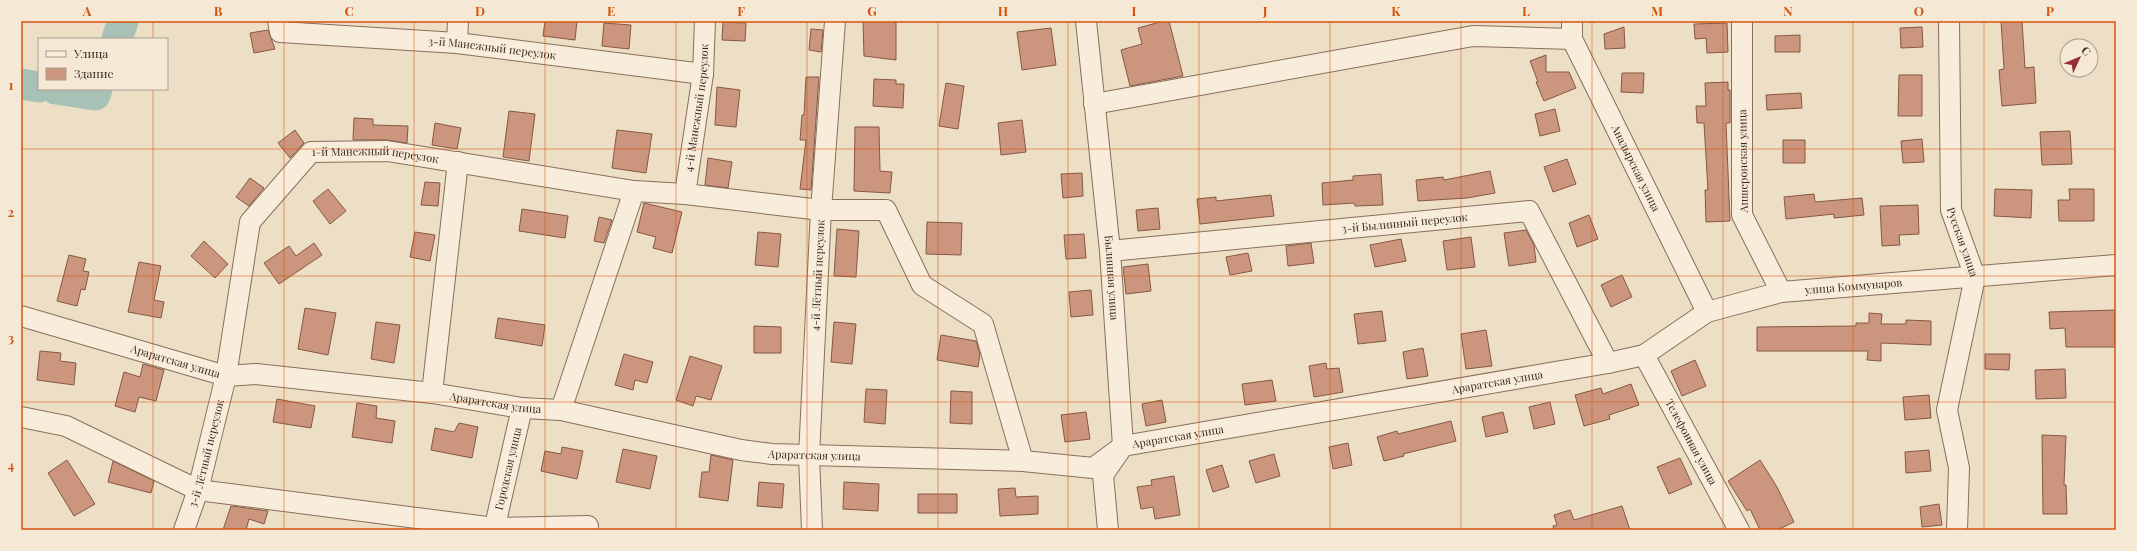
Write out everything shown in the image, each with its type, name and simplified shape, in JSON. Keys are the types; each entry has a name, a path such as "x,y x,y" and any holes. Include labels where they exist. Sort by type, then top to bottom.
{"street":[{"path":"456,42 458,21"},
{"name":"4-й Манежный переулок","path":"686,194 703,74 705,21"},
{"name":"4-й Лётный переулок","path":"812,530 809,456 821,210 835,21"},
{"name":"Былинная улица","path":"1086,21 1110,251 1123,446"},
{"name":"Апшеронская улица","path":"1742,21 1742,215 1780,292"},
{"name":"Русская улица","path":"1949,21 1951,210 1975,277 1947,410 1958,468 1957,530"},
{"name":"3-й Манежный переулок","path":"279,27 456,42 703,74"},
{"path":"1094,104 1473,36 1572,30"},
{"name":"Анадырская улица","path":"1572,30 1708,312"},
{"name":"1-й Манежный переулок","path":"226,376 250,222 311,152 386,151 634,191 686,194 821,210 886,210 922,285 983,324 1023,461"},
{"path":"432,393 458,162"},
{"path":"561,410 634,191"},
{"name":"3-й Былинный переулок","path":"1110,251 1529,211 1608,363"},
{"name":"улица Коммунаров","path":"1608,363 1644,355 1708,312 1780,292 2116,265"},
{"name":"Араратская улица","path":"21,316 226,376 256,374 432,393 522,408 561,410 741,450 809,456 1023,461 1093,468 1123,446 1608,363"},
{"name":"Телефонная улица","path":"1644,355 1739,530"},
{"name":"3-й Лётный переулок","path":"184,530 198,490 226,376"},
{"name":"Городская улица","path":"494,529 522,408"},
{"path":"21,417 66,426 198,490 494,529 588,526 587,530"},
{"path":"1108,530 1103,475 1123,446"}],"building":[{"path":"545,21 577,21 575,40 543,36"},
{"path":"863,21 896,21 896,60 864,56"},
{"path":"1169,21 1183,76 1130,86 1121,50 1142,44 1138,28"},
{"path":"2001,21 2022,21 2025,68 2034,67 2036,103 2002,106 1999,70 2004,69"},
{"path":"723,22 746,23 745,41 722,40"},
{"path":"604,23 631,25 629,49 602,46"},
{"path":"1727,23 1728,52 1707,53 1706,38 1695,39 1694,24"},
{"path":"1624,27 1625,48 1605,49 1604,34"},
{"path":"1922,27 1923,47 1901,48 1900,28"},
{"path":"1051,28 1056,65 1022,70 1017,32"},
{"path":"811,29 823,30 821,52 809,50"},
{"path":"268,30 275,49 254,53 250,33"},
{"path":"1800,35 1800,52 1775,52 1775,36"},
{"path":"1546,55 1546,72 1569,72 1576,88 1544,101 1536,82 1538,82 1530,61"},
{"path":"1622,73 1644,73 1643,93 1621,92"},
{"path":"1899,75 1922,75 1922,116 1898,116"},
{"path":"806,77 819,77 811,190 800,189 806,140 800,140 802,115 804,115"},
{"path":"874,79 896,80 896,84 904,84 903,108 873,106"},
{"path":"1728,82 1728,90 1730,90 1730,123 1726,123 1730,221 1706,222 1705,190 1708,190 1704,123 1697,123 1696,106 1706,106 1705,83"},
{"path":"946,83 964,86 958,129 939,126"},
{"path":"717,87 740,90 736,127 715,125"},
{"path":"1801,93 1802,108 1767,110 1766,95"},
{"path":"1555,109 1560,131 1540,136 1535,114"},
{"path":"509,111 535,114 529,161 503,157"},
{"path":"354,118 373,119 373,125 408,126 407,143 387,140 353,140"},
{"path":"1022,120 1026,152 1001,155 998,123"},
{"path":"435,123 461,128 457,149 432,145"},
{"path":"855,127 879,127 880,171 892,172 890,193 854,191"},
{"path":"295,130 304,143 290,158 278,143"},
{"path":"617,130 652,134 646,173 612,168"},
{"path":"2070,131 2072,164 2042,165 2040,132"},
{"path":"1922,139 1924,162 1903,163 1901,141"},
{"path":"1783,140 1805,140 1805,163 1783,163"},
{"path":"708,158 732,162 728,188 705,185"},
{"path":"1567,159 1576,184 1553,192 1544,167"},
{"path":"1490,171 1495,193 1467,198 1418,201 1416,180 1443,177 1444,180"},
{"path":"1082,173 1083,196 1063,198 1061,174"},
{"path":"1381,174 1383,205 1355,206 1354,203 1323,205 1322,183 1353,180 1353,176"},
{"path":"250,178 264,188 249,206 236,197"},
{"path":"425,182 440,183 438,206 421,205"},
{"path":"328,189 346,211 330,224 313,201"},
{"path":"1995,189 2032,190 2031,218 1994,216"},
{"path":"2069,189 2094,189 2094,221 2059,221 2058,200 2070,200"},
{"path":"1814,194 1815,202 1862,198 1864,215 1834,218 1834,214 1786,219 1784,197"},
{"path":"1271,195 1274,216 1200,224 1197,199 1216,197 1216,201"},
{"path":"644,203 682,212 672,253 653,248 656,237 637,232"},
{"path":"1918,205 1919,234 1899,235 1900,245 1882,246 1880,206"},
{"path":"1158,208 1160,229 1138,231 1136,210"},
{"path":"522,209 568,216 565,238 519,231"},
{"path":"1589,215 1598,239 1577,247 1569,223"},
{"path":"599,217 612,220 604,243 594,241"},
{"path":"927,222 962,223 961,255 926,254"},
{"path":"837,229 859,231 856,277 834,276"},
{"path":"1526,230 1534,245 1536,262 1509,266 1504,233"},
{"path":"415,232 435,235 430,261 410,257"},
{"path":"758,232 781,234 778,267 755,265"},
{"path":"1084,234 1086,258 1066,259 1064,235"},
{"path":"1471,237 1475,267 1447,270 1443,241"},
{"path":"1401,239 1406,261 1375,267 1370,245"},
{"path":"204,241 228,264 215,278 191,256"},
{"path":"314,243 322,255 279,284 264,263 289,246 296,256"},
{"path":"1311,243 1314,263 1288,266 1286,246"},
{"path":"1248,253 1252,271 1230,275 1226,257"},
{"path":"69,255 86,259 83,271 89,272 85,290 81,289 77,306 57,301"},
{"path":"139,262 161,266 154,300 164,302 161,318 128,312"},
{"path":"1148,264 1151,291 1126,294 1123,267"},
{"path":"1622,275 1632,297 1611,307 1601,285"},
{"path":"1091,290 1093,315 1071,317 1069,292"},
{"path":"305,308 336,313 328,355 298,349"},
{"path":"2115,310 2115,347 2066,347 2065,328 2050,329 2049,312"},
{"path":"1382,311 1386,341 1358,344 1354,314"},
{"path":"1869,313 1882,314 1881,324 1906,324 1906,320 1931,321 1931,345 1881,343 1881,361 1867,360 1868,351 1757,351 1757,327 1856,326 1856,323 1869,323"},
{"path":"498,318 545,325 542,346 495,338"},
{"path":"376,322 400,325 394,363 371,359"},
{"path":"834,322 856,324 852,364 831,362"},
{"path":"754,326 781,327 781,353 754,353"},
{"path":"1486,330 1492,366 1466,369 1461,334"},
{"path":"941,335 976,341 980,354 978,367 937,360"},
{"path":"1423,348 1428,376 1407,379 1403,352"},
{"path":"40,351 61,353 60,361 76,363 74,385 37,380"},
{"path":"624,354 653,362 647,383 635,380 633,390 615,385"},
{"path":"1985,354 2010,354 2009,370 1985,369"},
{"path":"690,356 722,366 711,400 696,396 693,406 676,400"},
{"path":"1695,360 1706,386 1682,396 1671,371"},
{"path":"1326,363 1327,369 1339,368 1343,392 1314,397 1309,366"},
{"path":"143,364 164,370 156,401 139,397 135,412 115,406 124,372 140,377"},
{"path":"2065,369 2066,398 2036,399 2035,370"},
{"path":"1272,380 1276,401 1245,405 1242,384"},
{"path":"1631,384 1639,405 1609,415 1610,419 1584,426 1575,395 1601,388 1603,394"},
{"path":"866,389 887,390 885,424 864,422"},
{"path":"951,391 972,392 972,424 950,423"},
{"path":"1929,395 1931,418 1905,420 1903,397"},
{"path":"277,399 315,406 311,428 273,422"},
{"path":"1162,400 1166,422 1146,426 1142,404"},
{"path":"1550,402 1555,424 1534,429 1529,407"},
{"path":"357,403 377,406 376,418 395,421 392,443 352,437"},
{"path":"1086,412 1090,439 1065,442 1061,415"},
{"path":"1503,412 1508,432 1486,437 1482,417"},
{"path":"1451,421 1456,441 1403,454 1404,456 1384,461 1377,437 1397,431 1398,434"},
{"path":"459,423 478,427 472,458 431,450 435,428 454,432"},
{"path":"2042,435 2066,436 2064,485 2066,485 2067,514 2043,514"},
{"path":"1348,443 1352,465 1333,469 1329,447"},
{"path":"562,447 583,451 577,479 541,471 545,451 561,454"},
{"path":"623,449 657,456 650,489 616,482"},
{"path":"1929,450 1931,471 1906,473 1905,452"},
{"path":"1274,454 1280,476 1256,483 1249,461"},
{"path":"711,455 733,460 728,501 699,497 702,472 709,472"},
{"path":"1680,458 1692,484 1669,494 1657,467"},
{"path":"67,460 95,504 74,516 48,473"},
{"path":"1760,460 1777,487 1794,522 1777,530 1760,530 1750,509 1747,511 1728,481"},
{"path":"113,461 154,481 151,493 108,482"},
{"path":"1222,465 1229,487 1213,492 1206,470"},
{"path":"1174,476 1180,515 1155,519 1153,507 1141,509 1137,487 1152,485 1151,480"},
{"path":"759,482 784,484 782,508 757,506"},
{"path":"844,482 879,484 878,511 843,509"},
{"path":"1015,488 1016,497 1038,496 1038,514 1000,516 998,489"},
{"path":"918,494 957,494 957,513 918,513"},
{"path":"1939,504 1942,525 1922,527 1920,507"},
{"path":"231,506 268,511 264,524 249,519 246,530 223,530"},
{"path":"1622,506 1630,530 1554,530 1553,526 1557,525 1554,515 1570,510 1574,520"}],"waterway":[{"path":"117,38 123,21"},
{"path":"21,84 38,87"},
{"path":"62,90 95,95 97,90"}]}
